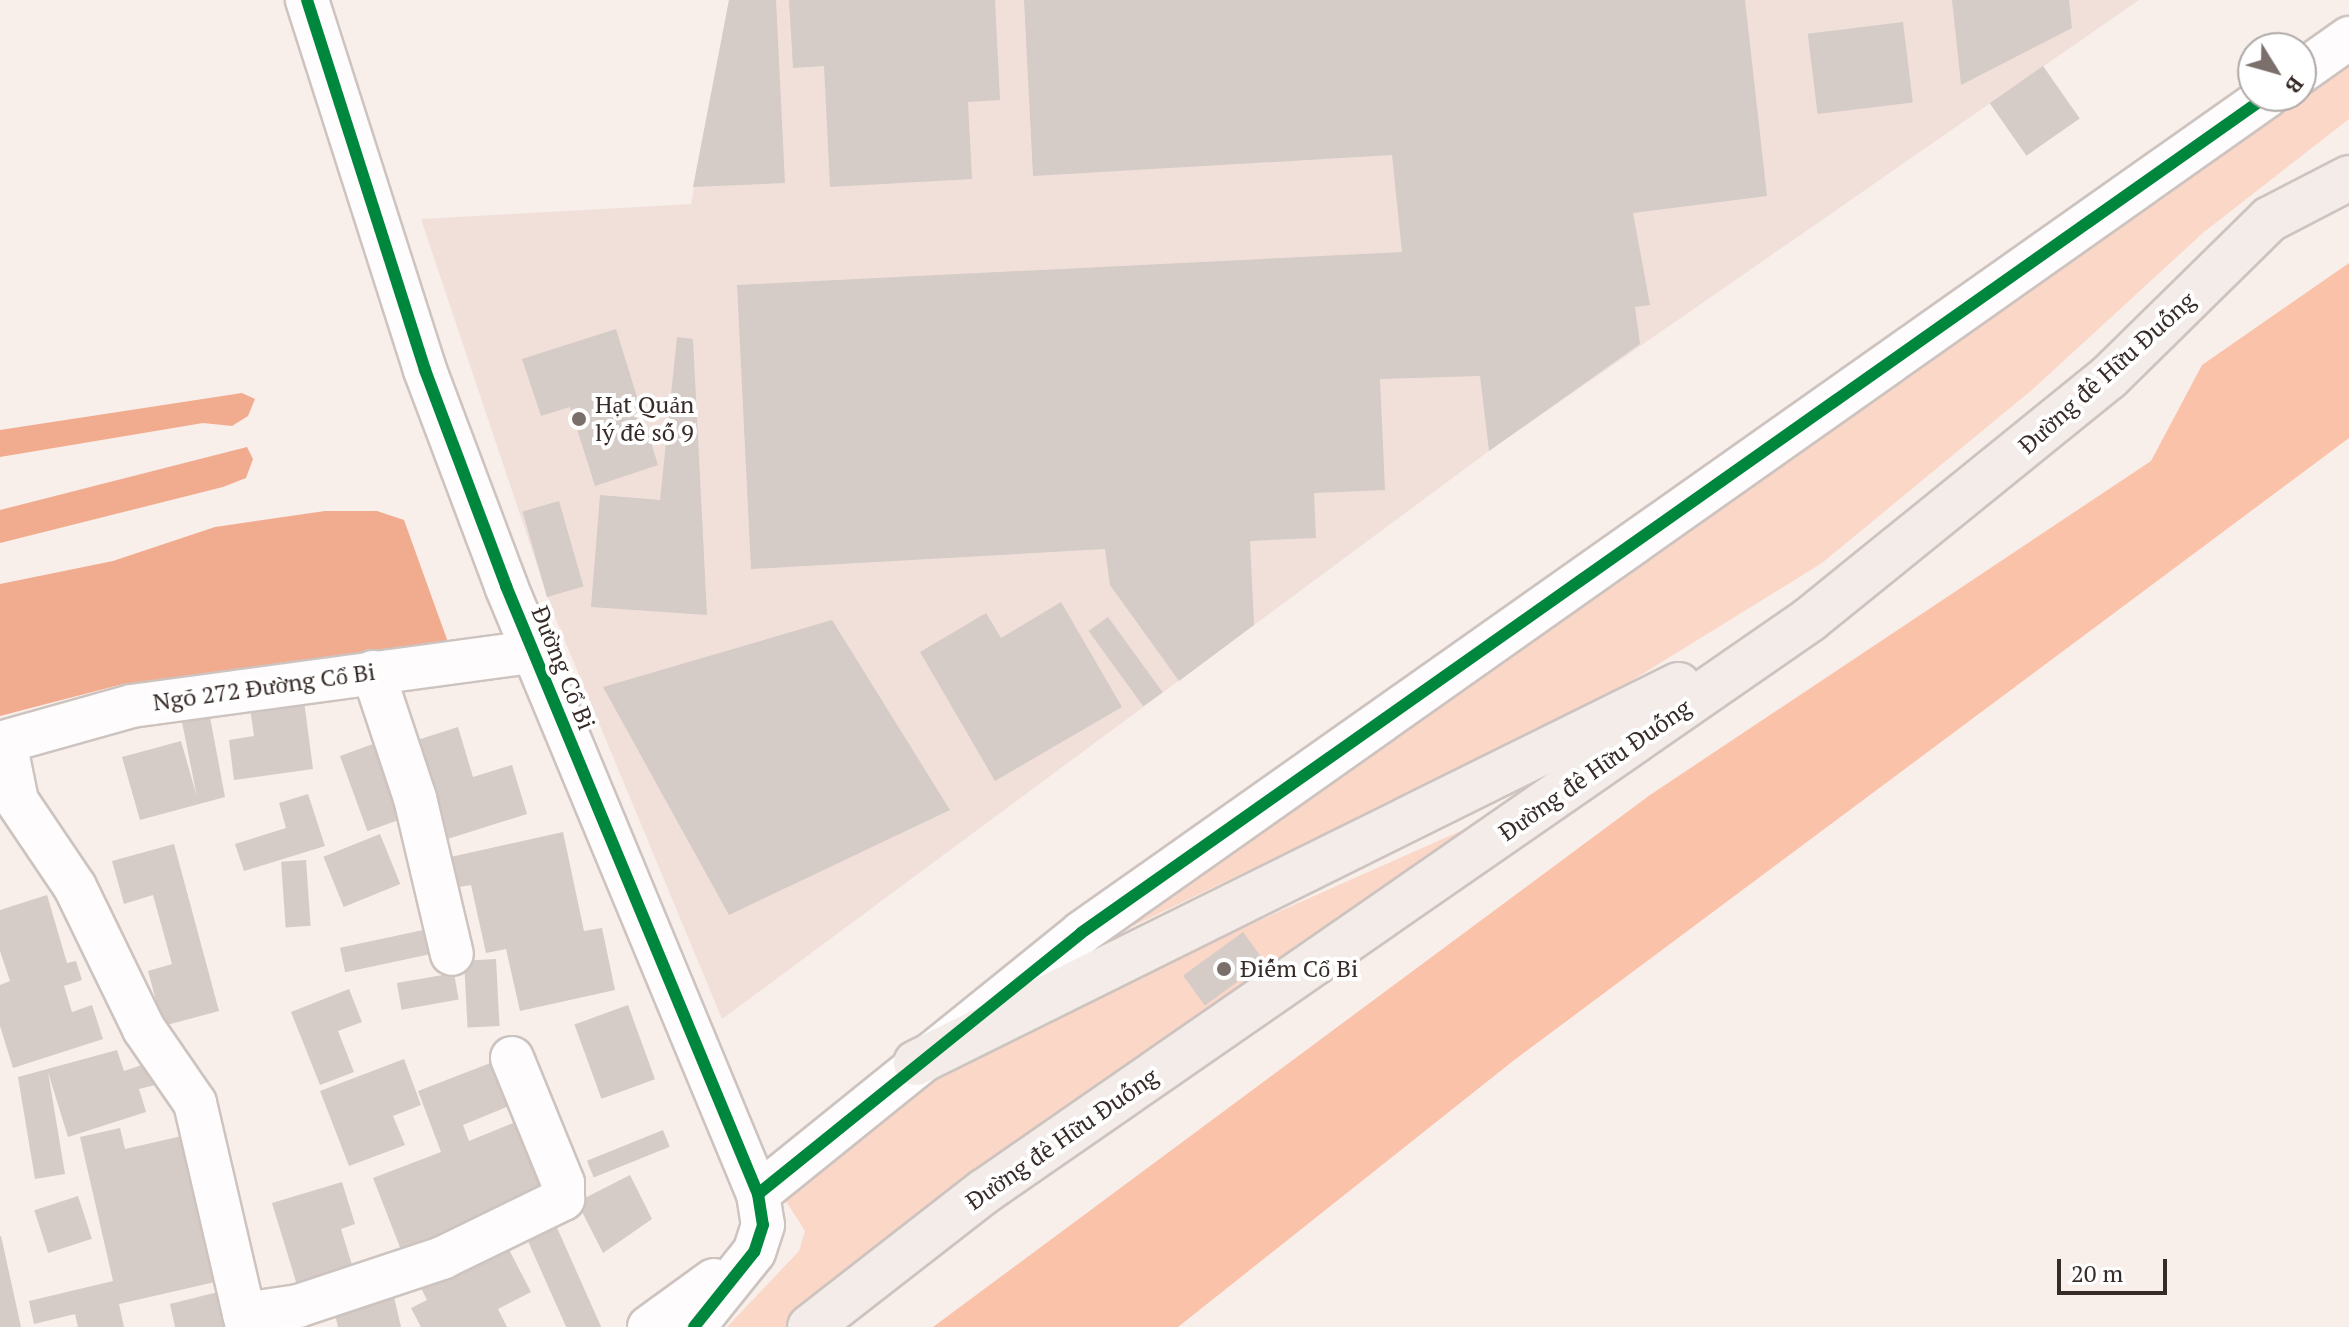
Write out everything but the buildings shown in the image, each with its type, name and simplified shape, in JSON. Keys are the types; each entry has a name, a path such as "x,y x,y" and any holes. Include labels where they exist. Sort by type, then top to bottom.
{"main road":[{"path":"2270,219 2349,148"},
{"name":"Đường đê Hữu Đuống","path":"810,1327 985,1191 1809,620 2108,378 2270,219 2349,178"},
{"path":"916,1063 1809,620"}],"street":[{"name":"Đường Cổ Bi","path":"307,0 425,370 532,652 758,1194 763,1225 754,1252 694,1327"},
{"path":"2317,61 2349,38"},
{"path":"758,1194 916,1063 1081,933 2244,112"},
{"name":"Ngõ 272 Đường Cổ Bi","path":"2,742 132,706 532,652"},
{"path":"373,672 415,798 452,954"},
{"path":"2,742 17,801 75,887 144,1029 195,1103 246,1320 442,1258 563,1199 563,1183 512,1058"},
{"path":"649,1327 754,1252"}],"shaded area":[{"path":"729,0 2139,0 1489,451 722,1019 552,610 421,219 691,204"},
{"path":"2349,62 2349,119 2204,232 2033,389 1822,563 1597,702 1073,955 2278,112 2317,112 2317,84"},
{"path":"2349,263 2349,438 1513,1061 1178,1327 933,1327 1650,795 2151,461 2202,365"},
{"path":"242,393 255,399 248,416 232,426 203,423 0,457 0,430"},
{"path":"247,447 253,459 246,478 223,487 0,543 0,510"},
{"path":"325,511 377,511 404,520 449,645 123,684 0,716 0,584 113,561 215,527"},
{"path":"1465,829 790,1327 727,1327 799,1251 805,1231 782,1195 895,1100 1100,991"}],"cycle path":[{"path":"307,0 425,370 506,586 758,1194 763,1225 754,1252 694,1327"},
{"path":"758,1194 1081,933 2244,112"}],"place":[{"name":"Hạt Quản lý đê số 9","path":"579,419"},
{"name":"Điếm Cổ Bi","path":"1224,969"}]}
